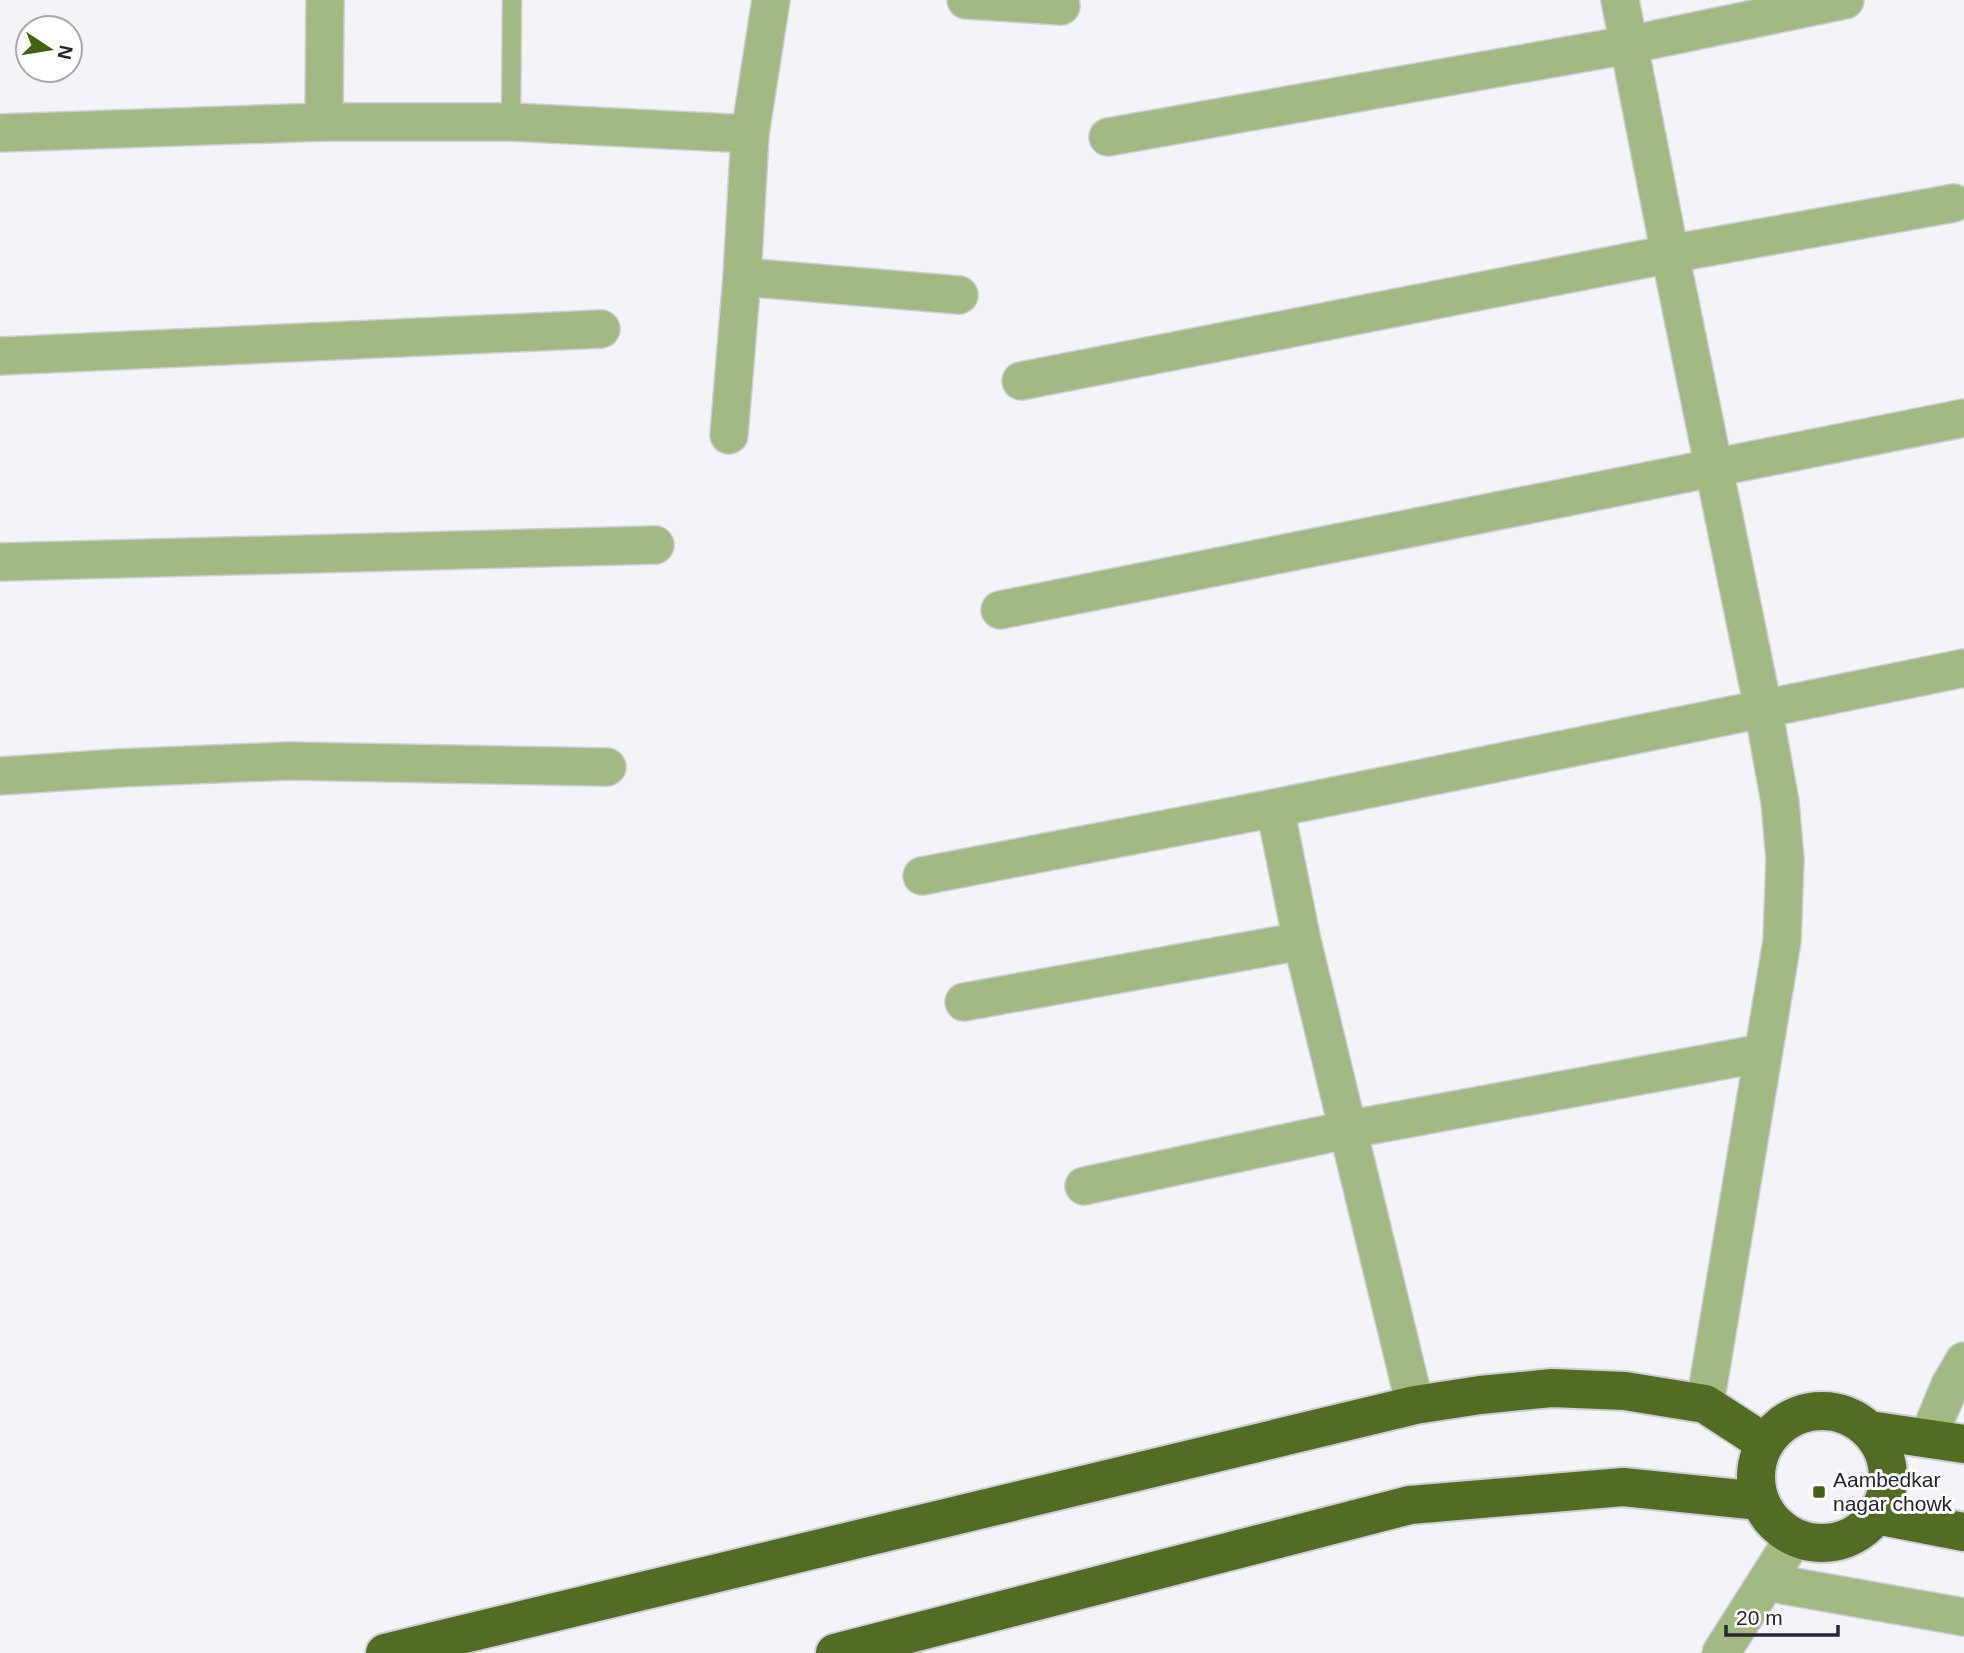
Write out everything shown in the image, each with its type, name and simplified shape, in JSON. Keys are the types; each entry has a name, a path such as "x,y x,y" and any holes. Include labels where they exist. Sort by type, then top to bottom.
{"highway":[{"path":"385,1653 1415,1405 1480,1395 1552,1388 1625,1391 1705,1404 1765,1443"},
{"path":"1814,1411 1834,1412 1853,1418 1869,1430 1880,1445 1887,1462 1885,1499 1876,1516 1860,1532 1839,1541 1816,1544 1794,1538 1780,1529 1768,1516 1760,1501 1756,1482 1758,1462 1765,1443 1778,1427 1794,1417 1814,1411"},
{"path":"1869,1430 1946,1441"},
{"path":"835,1653 1410,1505 1623,1487 1760,1501"},
{"path":"1876,1516 1964,1532"}],"street":[{"path":"324,122 325,0"},
{"path":"729,435 750,134 771,0"},
{"path":"966,0 1061,6"},
{"path":"1620,0 1763,708 1780,802 1785,859 1782,941 1705,1404"},
{"path":"1108,137 1628,44 1845,0"},
{"path":"0,133 324,122 511,122 750,134"},
{"path":"1021,381 1670,254 1954,203"},
{"path":"742,277 958,295"},
{"path":"0,356 601,329"},
{"path":"1000,610 1714,470 1964,418"},
{"path":"0,562 654,545"},
{"path":"922,876 1275,808 1964,667"},
{"path":"0,776 288,761 607,767"},
{"path":"1275,808 1302,942 1346,1130 1415,1405"},
{"path":"964,1002 1302,942"},
{"path":"1084,1186 1346,1130 1763,1053"},
{"path":"1946,1441 1950,1385 1964,1361"},
{"path":"1721,1653 1794,1538"},
{"path":"1766,1582 1964,1617"}],"lane":[{"path":"511,122 512,0"}],"place":[{"name":"Aambedkar nagar chowk","path":"1819,1492"}]}
